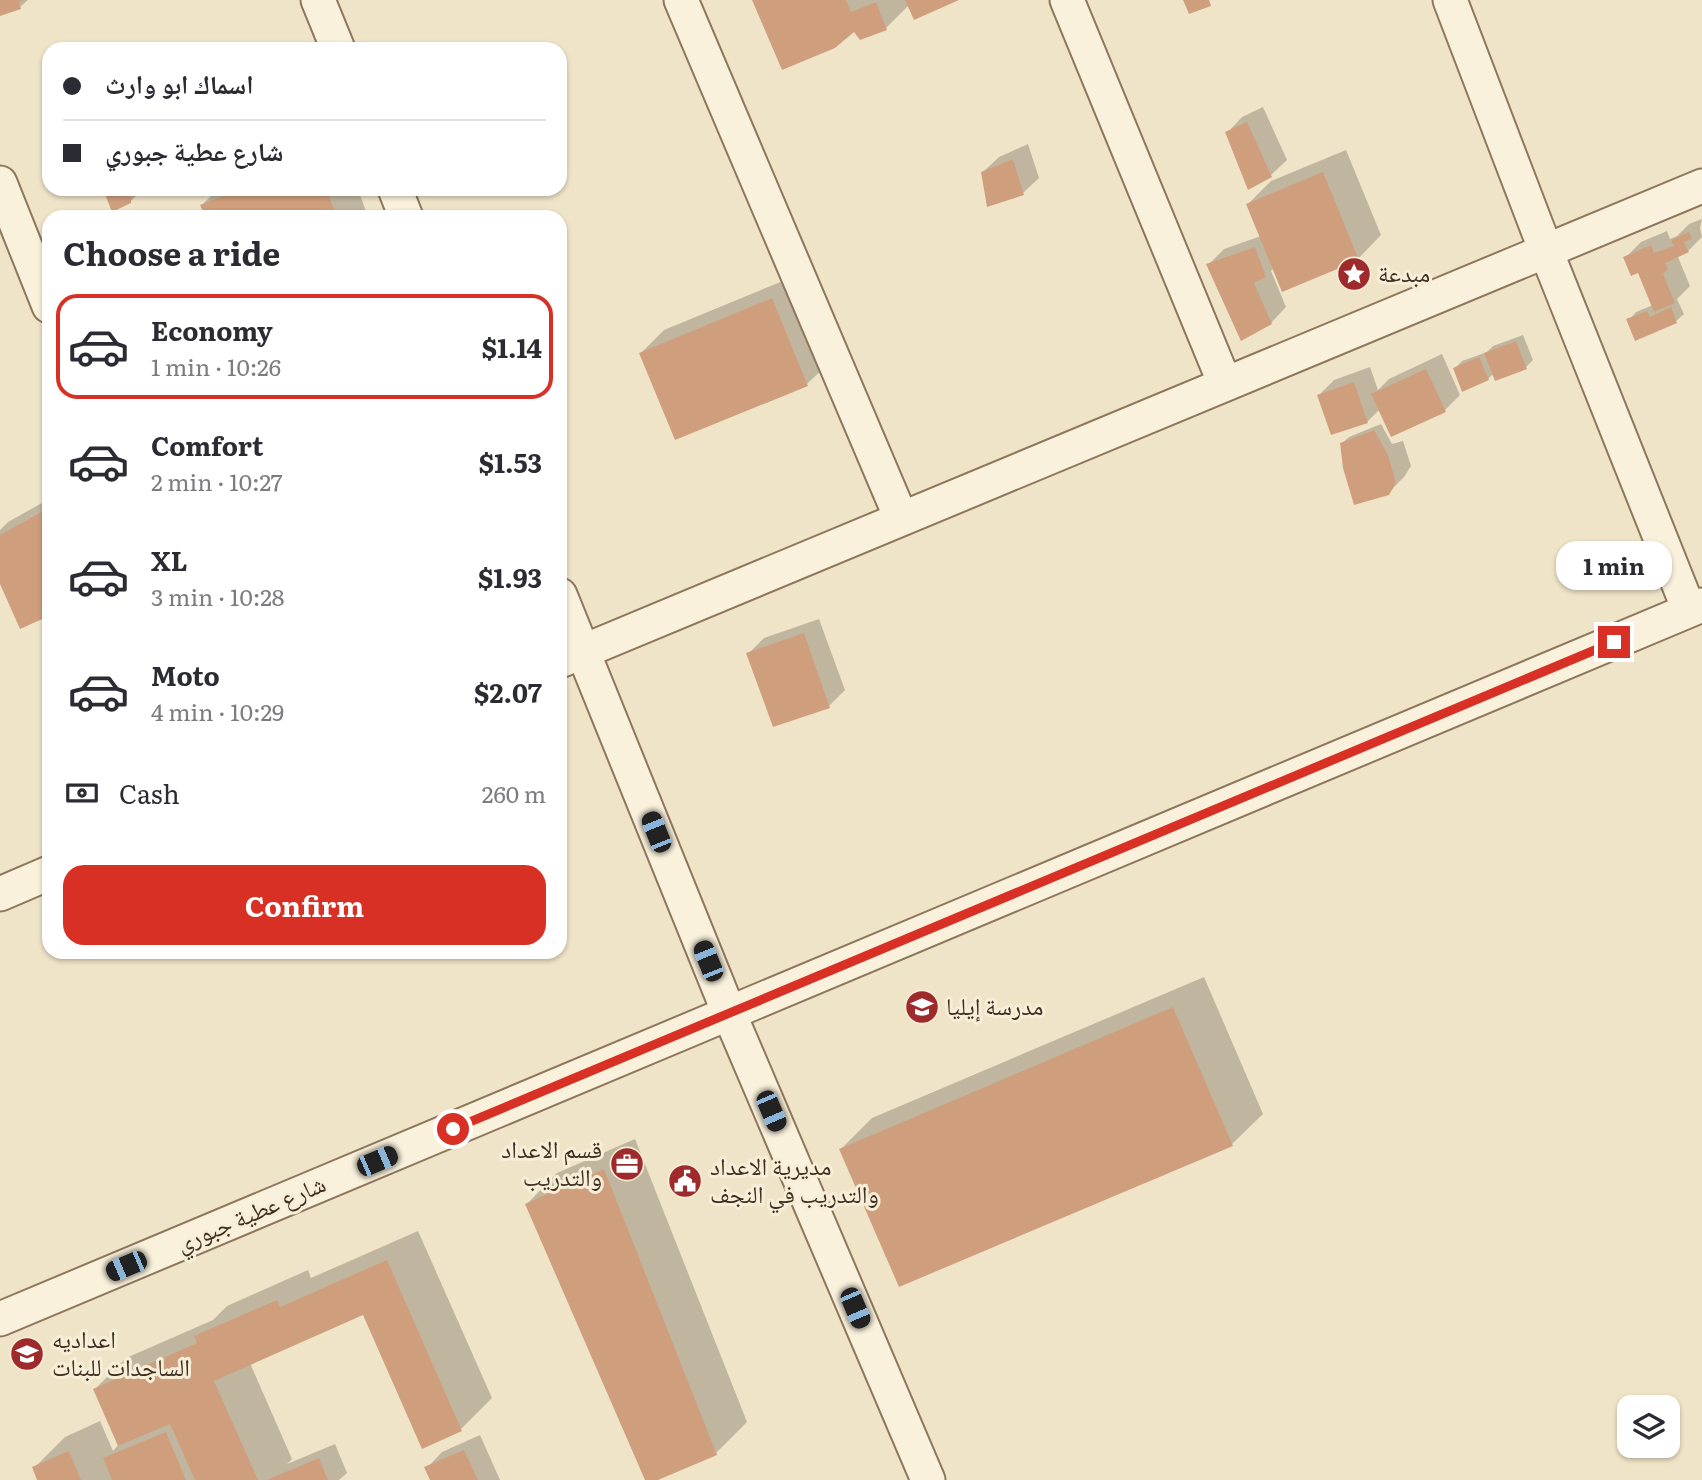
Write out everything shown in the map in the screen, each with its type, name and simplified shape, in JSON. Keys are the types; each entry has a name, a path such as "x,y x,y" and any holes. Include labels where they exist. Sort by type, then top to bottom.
{"street":[{"path":"318,0 335,42"},
{"path":"681,0 901,518"},
{"path":"1067,0 1225,384"},
{"path":"1450,0 1546,251 1696,608"},
{"path":"0,183 42,288"},
{"path":"571,656 1702,186"},
{"name":"شارع عطية جبوري","path":"0,1319 1696,608"},
{"path":"567,634 571,656 729,1013 928,1480"},
{"path":"0,894 42,876"}],"building":[{"path":"0,0 24,0 19,2 21,9 0,16"},
{"path":"752,0 846,0 851,12 876,2 887,30 860,40 854,32 835,48 782,70"},
{"path":"905,0 959,0 914,20"},
{"path":"1183,0 1209,0 1211,6 1189,14"},
{"path":"1247,122 1272,177 1248,190 1225,132"},
{"path":"1013,159 1024,195 987,207 981,172"},
{"path":"1323,172 1359,260 1282,292 1246,204"},
{"path":"106,196 131,196 131,203 111,210"},
{"path":"224,196 329,196 334,210 202,210 200,205"},
{"path":"1689,232 1692,239 1684,242 1689,252 1665,263 1668,269 1663,274 1675,303 1654,312 1638,273 1631,276 1623,257 1651,245 1654,253 1674,246 1671,240"},
{"path":"1255,247 1266,277 1254,283 1272,324 1241,341 1206,264"},
{"path":"772,298 808,386 675,440 639,353"},
{"path":"1671,307 1677,323 1635,341 1626,319 1647,311 1650,317"},
{"path":"1516,341 1527,369 1495,381 1484,353"},
{"path":"1479,357 1489,380 1462,392 1453,368"},
{"path":"1426,369 1446,412 1391,437 1371,394"},
{"path":"1354,382 1368,423 1331,435 1317,395"},
{"path":"1374,430 1388,455 1396,483 1389,495 1354,505 1343,468 1340,443"},
{"path":"42,512 42,619 20,629 0,584 0,535"},
{"path":"804,633 830,708 773,727 746,653"},
{"path":"1173,1007 1233,1146 899,1287 839,1149"},
{"path":"604,1169 717,1455 658,1480 645,1480 525,1204"},
{"path":"387,1260 462,1431 422,1449 363,1315 214,1381 258,1480 195,1480 170,1424 118,1446 93,1389 197,1343 194,1336 277,1300 280,1307"},
{"path":"166,1432 186,1480 112,1480 103,1458"},
{"path":"464,1450 478,1480 430,1480 424,1467"},
{"path":"69,1451 81,1480 37,1480 32,1467"},
{"path":"319,1458 328,1480 267,1480"}],"place":[{"name":"مبدعة","path":"1354,274"},
{"name":"مدرسة إيليا","path":"922,1007"},
{"name":"قسم الاعداد والتدريب","path":"627,1164"},
{"name":"مديرية الاعداد والتدريب في النجف","path":"685,1181"},
{"name":"اعداديه الساجدات للبنات","path":"27,1354"}],"route":[{"path":"453,1129 1614,642"}]}
